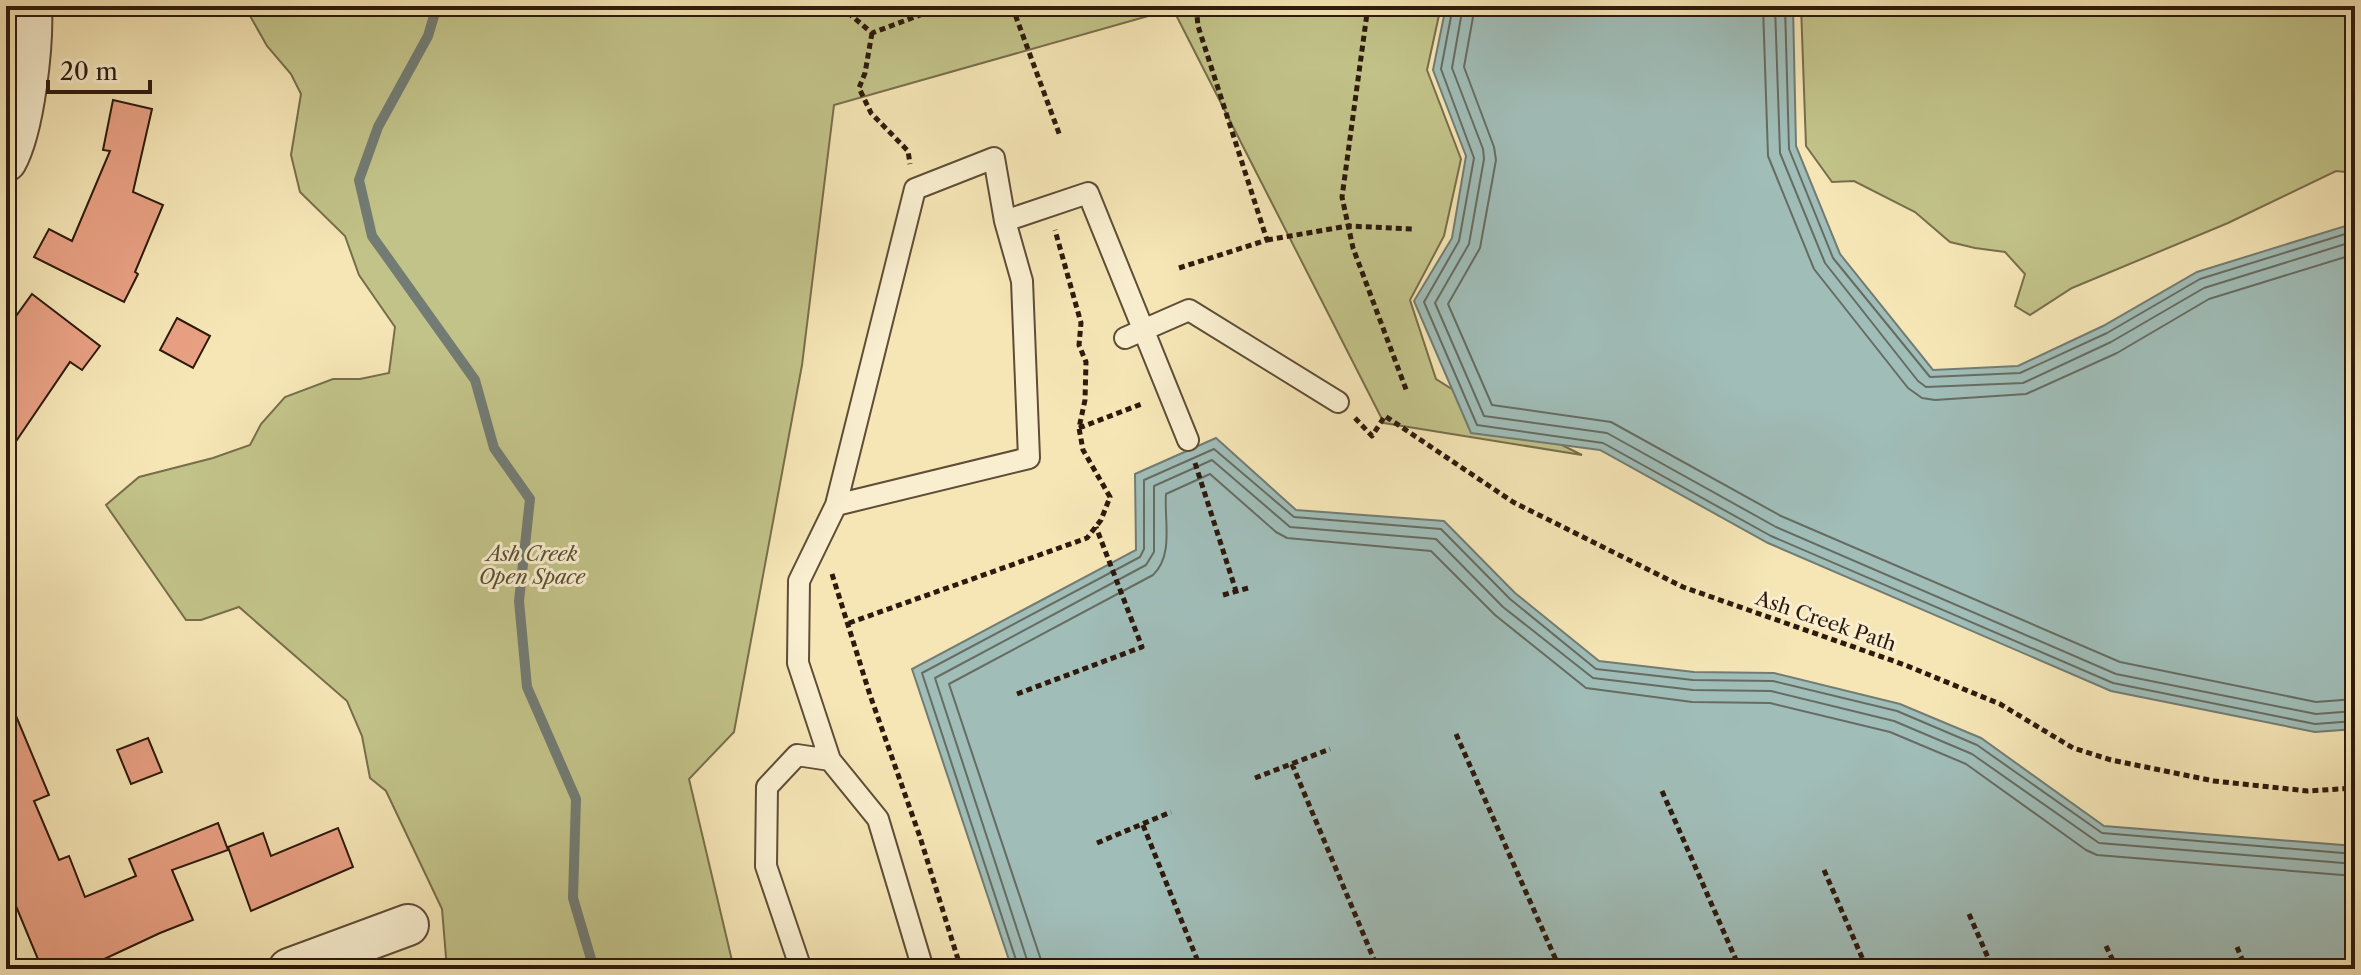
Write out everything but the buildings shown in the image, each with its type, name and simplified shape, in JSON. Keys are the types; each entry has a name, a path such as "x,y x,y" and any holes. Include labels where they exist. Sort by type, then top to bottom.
{"street":[{"path":"6,161 12,150 25,86 31,6"},
{"path":"289,969 408,925"}],"lane":[{"path":"836,505 1029,458 1022,281 1005,221 994,158 915,189 836,505 799,581 798,663 830,760 878,819 923,969"},
{"path":"1005,221 1088,193 1134,333 1188,440"},
{"path":"1134,333 1189,310 1338,402"},
{"path":"801,969 766,866 767,787 797,755 830,760"}],"path":[{"path":"840,6 872,33"},
{"path":"872,33 944,6"},
{"path":"1012,6 1060,136"},
{"path":"1196,6 1198,26 1267,240"},
{"path":"1368,6 1342,197 1353,248 1407,392"},
{"path":"872,33 859,88 871,113 908,151 915,189"},
{"path":"1179,268 1267,240 1348,226 1412,229"},
{"path":"1079,428 1149,401"},
{"name":"Ash Creek Path","path":"1338,402 1372,436 1385,416 1513,502 1683,587 1932,676 2000,704 2073,748 2111,760 2214,781 2308,791 2355,788"},
{"path":"1188,440 1236,591"},
{"path":"1017,694 1142,647 1096,527"},
{"path":"819,539 920,837 961,969"},
{"path":"1223,595 1248,588"},
{"path":"1456,734 1560,969"},
{"path":"1255,778 1330,749"},
{"path":"1292,764 1378,969"},
{"path":"1662,791 1740,969"},
{"path":"1097,843 1171,812"},
{"path":"1143,825 1201,969"},
{"path":"1824,870 1867,969"},
{"path":"1969,914 1993,969"},
{"path":"2106,946 2117,969"},
{"path":"2237,947 2246,969"}],"green space":[{"name":"Ash Creek Open Space","path":"250,6 1441,6 1427,70 1461,159 1444,236 1410,300 1436,379 1463,396 1582,455 1384,423 1173,9 834,105 802,365 734,732 689,779 734,969 447,969 442,909 386,791 370,778 362,736 347,701 239,607 201,620 186,620 106,505 139,477 250,445 261,424 285,397 333,379 360,379 389,373 395,327 359,275 345,236 300,192 291,155 301,94 291,74 267,46 249,14"},
{"path":"1801,6 2355,6 2355,173 2336,171 2228,223 2072,288 2030,315 2015,306 2025,274 2005,252 1950,242 1915,212 1854,181 1832,182 1806,146"}],"water":[{"path":"1446,6 1793,6 1796,146 1840,254 1933,370 2018,366 2103,326 2197,272 2355,223 2355,729 2315,732 2111,691 1768,543 1600,450 1471,433 1414,301 1452,238 1466,156 1433,70"},
{"path":"1216,438 1296,510 1444,521 1515,593 1599,661 1694,672 1774,673 1900,704 1981,738 2104,826 2355,846 2355,969 1012,969 912,669 1136,550 1135,474"}],"waterway":[{"path":"437,6 428,36 378,127 359,180 372,236 475,380 494,448 530,499 519,601 527,687 576,799 573,898 594,969"}]}
